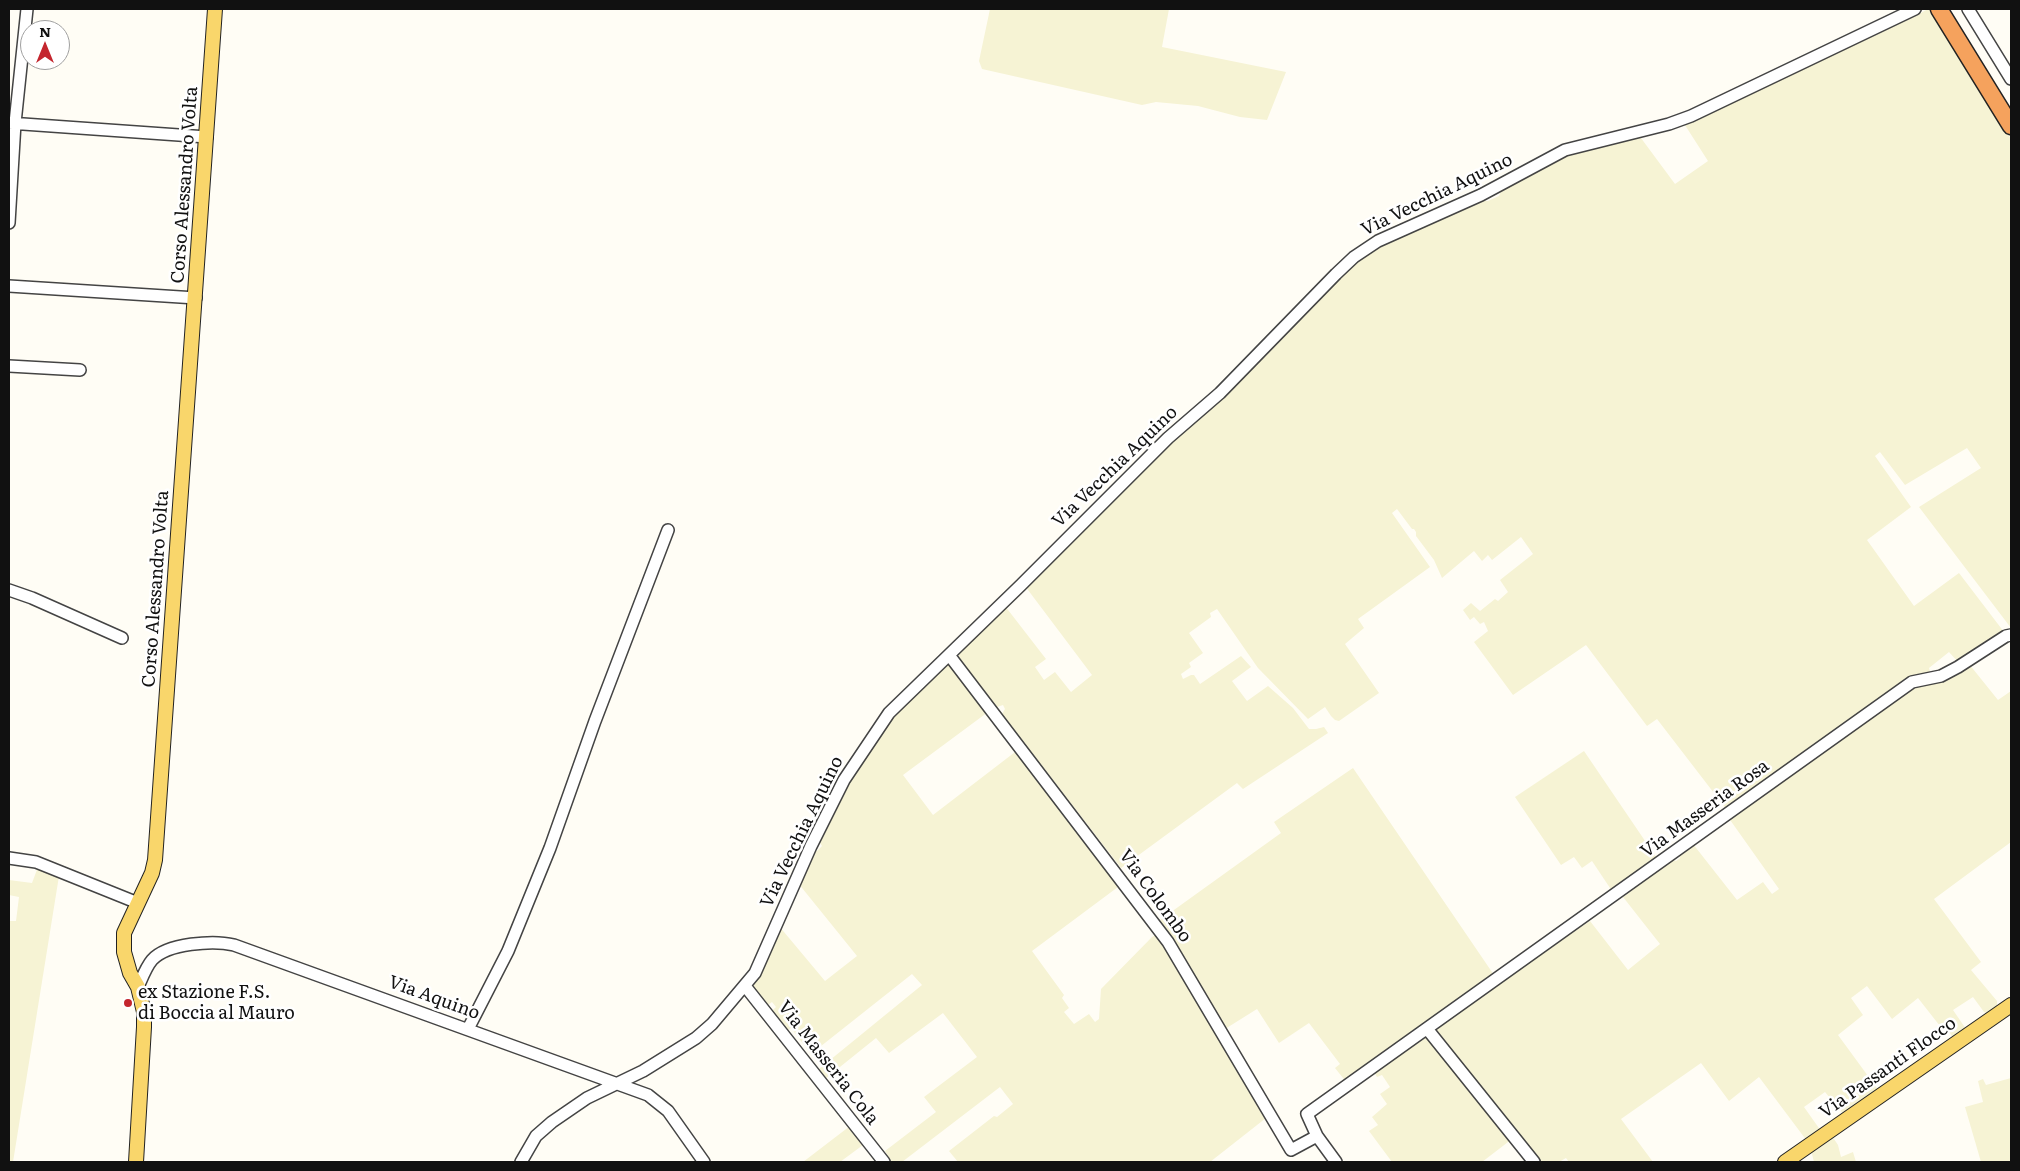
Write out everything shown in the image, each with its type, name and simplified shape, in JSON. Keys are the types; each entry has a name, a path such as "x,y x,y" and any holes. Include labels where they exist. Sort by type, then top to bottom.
{"highway":[{"path":"1939,9 2011,126"}],"main road":[{"name":"Corso Alessandro Volta","path":"136,1162 144,1012 138,987 127,966 123,944 124,933 152,873 155,860 216,9"},
{"name":"Via Passanti Flocco","path":"1785,1162 2011,1005"}],"street":[{"path":"9,223 12,123 26,9"},
{"name":"Via Vecchia Aquino","path":"523,1161 536,1136 552,1122 587,1098 643,1071 696,1038 712,1024 755,973 811,846 844,780 889,713 1168,438 1220,393 1336,274 1378,241 1481,195 1565,150 1668,124 1691,116 1915,9"},
{"path":"1968,9 2011,79"},
{"path":"12,123 207,137"},
{"path":"9,286 196,298"},
{"path":"9,366 80,370"},
{"path":"468,1029 508,951 550,848 594,721 668,530"},
{"path":"9,590 32,598 122,638"},
{"name":"Via Masseria Rosa","path":"1317,1136 1307,1114 1428,1030 1912,682 1941,676 2006,636 2011,635"},
{"name":"Via Colombo","path":"949,655 1168,942 1291,1150 1317,1136"},
{"path":"9,858 36,862 138,903"},
{"name":"Via Aquino","path":"138,987 152,960 162,953 199,944 220,942 255,952 648,1095 668,1111 704,1162"},
{"name":"Via Masseria Cola","path":"745,986 884,1162"},
{"path":"1428,1030 1534,1162"},
{"path":"1317,1136 1336,1162"}],"shaded area":[{"path":"990,9 1169,9 1162,47 1286,72 1267,120 1240,117 1198,106 1156,102 1142,105 982,69 979,61"},
{"path":"1928,9 2011,139 2011,628 1919,507 1981,468 1967,448 1905,485 1880,452 1875,456 1911,507 1867,540 1914,606 1959,573 2004,632 1958,662 1949,652 1929,668 1931,675 1727,810 1657,719 1647,726 1586,645 1513,695 1474,642 1488,631 1484,622 1480,624 1474,617 1470,620 1463,610 1471,603 1480,611 1495,599 1498,601 1508,592 1500,580 1533,554 1521,537 1492,560 1488,555 1482,561 1474,551 1442,578 1434,560 1416,536 1416,532 1397,509 1392,513 1430,567 1358,619 1364,628 1345,644 1379,693 1339,721 1331,716 1325,707 1308,719 1258,668 1217,609 1210,613 1211,617 1189,633 1203,653 1189,663 1191,667 1181,674 1183,679 1194,675 1200,684 1241,656 1251,667 1232,681 1247,701 1268,686 1293,708 1309,729 1324,727 1328,733 1243,789 1237,783 1121,868 1002,714 1005,709 1003,705 997,707 960,659 958,653 1005,606 1046,659 1035,667 1044,680 1055,672 1071,692 1092,675 1025,586 1336,278 1366,254 1383,244 1477,201 1488,201 1499,196 1502,189 1571,154 1638,134 1675,184 1708,161 1683,122 1796,69 1799,71"},
{"path":"946,663 951,664 988,712 903,775 933,815 1019,749 1122,884 1032,951 1064,995 1062,998 1069,1008 1064,1012 1074,1024 1089,1014 1095,1022 1099,1019 1101,989 1157,934 1266,1118 1210,1162 958,1162 949,1151 994,1116 997,1117 1013,1104 1000,1087 902,1162 892,1162 885,1151 936,1112 924,1097 977,1057 943,1013 889,1053 876,1038 825,1079 819,1069 922,985 912,974 811,1054 791,1028 787,1031 772,1011 776,1007 772,1002 768,1005 753,986 779,926 825,981 857,956 798,883 815,850 817,851 822,846 819,841 847,783 902,703"},
{"path":"1969,664 1998,700 2011,691 2011,842 1934,899 1981,962 1971,970 1997,1001 1997,1007 1989,1014 1984,1012 1973,997 1953,1010 1966,1029 1953,1038 1950,1033 1947,1035 1918,998 1892,1019 1867,986 1851,998 1863,1015 1838,1035 1879,1091 1844,1115 1825,1092 1804,1107 1821,1131 1807,1141 1759,1077 1729,1101 1701,1063 1621,1119 1653,1162 1569,1162 1566,1158 1559,1162 1537,1162 1433,1031 1513,972 1590,921 1628,970 1660,944 1623,897 1673,860 1676,861 1680,858 1679,854 1693,844 1737,900 1763,882 1772,894 1779,889 1728,817 1908,687"},
{"path":"1584,751 1658,860 1614,894 1592,861 1582,868 1574,857 1561,865 1515,797"},
{"path":"1353,768 1494,975 1347,1083 1335,1068 1340,1064 1309,1023 1279,1043 1257,1009 1225,1029 1187,961 1160,920 1281,833 1274,822"},
{"path":"38,867 59,876 13,1162 9,1162 9,921 16,921 19,897 9,895 9,880 32,883"},
{"path":"1427,1037 1512,1139 1482,1162 1392,1162 1369,1131 1378,1125 1372,1117 1387,1104 1380,1094 1390,1087 1382,1075 1377,1077 1374,1072"},
{"path":"2011,1078 2011,1162 1981,1162 1965,1107 1983,1102 1978,1081 1983,1079 1986,1085"},
{"path":"850,1126 863,1145 840,1162 803,1162"},
{"path":"1832,1136 1838,1145 1841,1157 1853,1152 1856,1162 1814,1162 1811,1150"}],"place":[{"name":"ex Stazione F.S. di Boccia al Mauro","path":"128,1003"}]}
